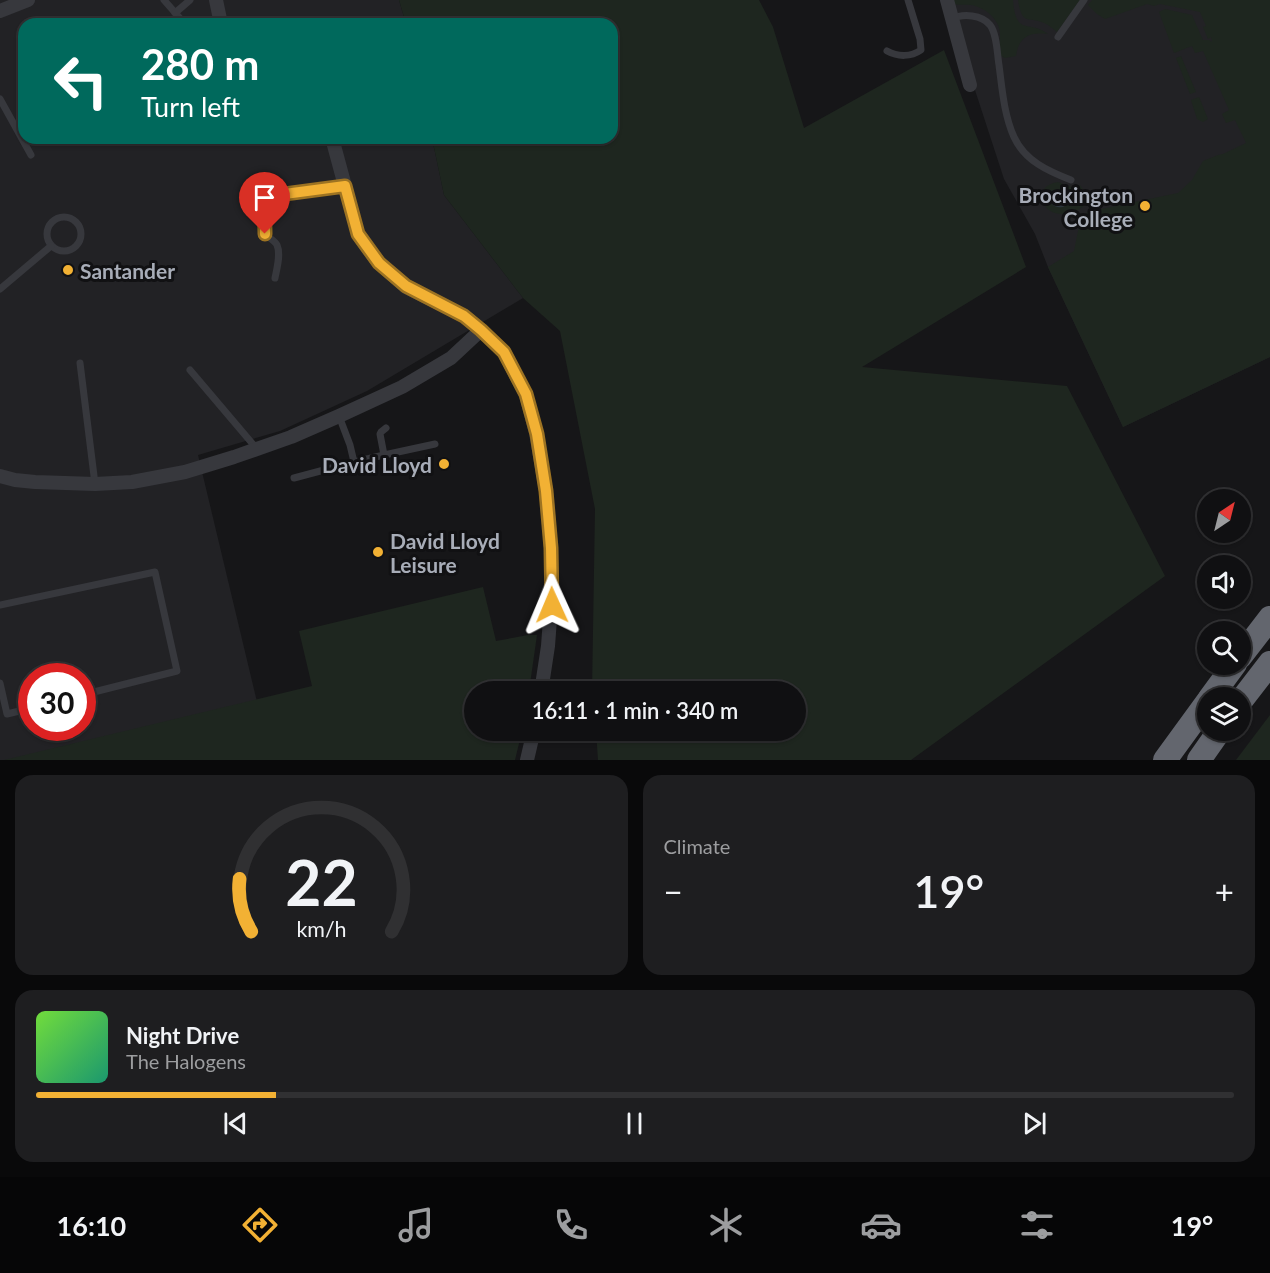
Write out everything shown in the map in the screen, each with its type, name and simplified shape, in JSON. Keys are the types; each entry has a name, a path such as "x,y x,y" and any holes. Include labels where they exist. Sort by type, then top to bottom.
{"highway":[{"path":"1251,643 1270,618"},
{"path":"1251,688 1270,663"},
{"path":"1165,760 1197,716"},
{"path":"1199,760 1212,741"}],"street":[{"path":"0,11 28,0"},
{"path":"216,0 218,18"},
{"path":"947,0 969,85"},
{"path":"334,144 358,234 379,263 406,286 464,316 481,330 504,352 526,394 537,434 546,491 551,548 552,605 543,681"},
{"path":"0,476 35,482 95,484 132,482 185,472 257,450 402,387 451,358 481,330"},
{"path":"526,760 531,741"}],"lane":[{"path":"164,0 180,18"},
{"path":"175,12 190,0"},
{"path":"887,51 900,56 914,54 921,50 920,39 908,0"},
{"path":"1058,37 1084,0"},
{"path":"952,19 970,16 982,18 991,26 997,47 1006,110 1014,138 1028,156 1045,169 1071,180"},
{"path":"0,99 18,132"},
{"path":"25,144 31,155"},
{"path":"274,184 277,195"},
{"path":"275,278 278,246 265,234 267,204 271,198 277,195 345,186"},
{"path":"68,217 77,223 82,234 78,245 68,251 51,246 47,231 52,221 68,217"},
{"path":"0,289 51,246"},
{"path":"80,363 95,484"},
{"path":"190,370 257,450"},
{"path":"339,416 351,445 354,462"},
{"path":"384,455 380,434 386,428"},
{"path":"294,478 435,444"},
{"path":"0,605 156,572 177,671 96,691"},
{"path":"0,683 7,714 18,711"}],"shaded area":[{"name":"Santander","path":"0,0 399,0 404,18 18,18 18,144 433,144 444,195 523,298 367,391 280,431 198,455 258,706 18,760 0,760"},
{"path":"399,0 759,0 773,27 804,128 944,50 1026,267 862,367 1067,386 1165,576 911,760 598,760 597,741 806,741 806,681 592,681 595,509 560,331 523,298 444,195 433,144 618,144 618,18 404,18"},
{"name":"Brockington College","path":"951,0 1270,0 1270,357 1123,427 1048,267 1035,234 1004,179 973,84"},
{"path":"951,0 1013,0 1020,24 1048,34 1026,37 1017,49 1016,56 1005,58 998,54 1000,39 995,19 981,8 955,4"},
{"path":"1018,0 1080,0 1057,32 1044,23 1026,19 1021,14"},
{"path":"1092,0 1270,0 1270,357 1123,427 1048,267 1074,251 1078,231 1087,212 1178,193 1192,180 1203,161 1246,143 1235,120 1226,123 1222,114 1229,110 1203,51 1195,53 1192,46 1174,53 1159,12 1165,9 1192,15 1203,40 1212,42 1211,37 1208,39 1203,27 1206,26 1200,12 1160,4 1154,6 1147,4 1105,19 1088,5"},
{"path":"1181,56 1196,92 1190,94 1176,58"},
{"path":"1199,97 1208,119 1203,122 1197,119 1191,100"},
{"path":"1058,182 1076,189 1080,185 1084,191 1084,206 1073,213 1061,214 1046,208 1042,196 1044,190 1049,185"},
{"path":"1057,190 1064,191 1072,198 1063,207 1057,207 1051,203 1051,194"},
{"path":"483,587 496,641 537,635 530,681 464,681 464,741 520,741 515,760 4,760 83,741 96,741 96,738 312,686 299,631"},
{"path":"1270,715 1270,760 1236,760"}],"place":[{"name":"Brockington College","path":"1145,206"},
{"name":"Santander","path":"68,270"},
{"name":"David Lloyd","path":"444,464"},
{"name":"David Lloyd Leisure","path":"378,552"}],"route":[{"path":"265,234 267,204 271,198 277,195 345,186 358,234 379,263 406,286 464,316 504,352 526,394 537,434 546,491 551,548 552,605"}]}
